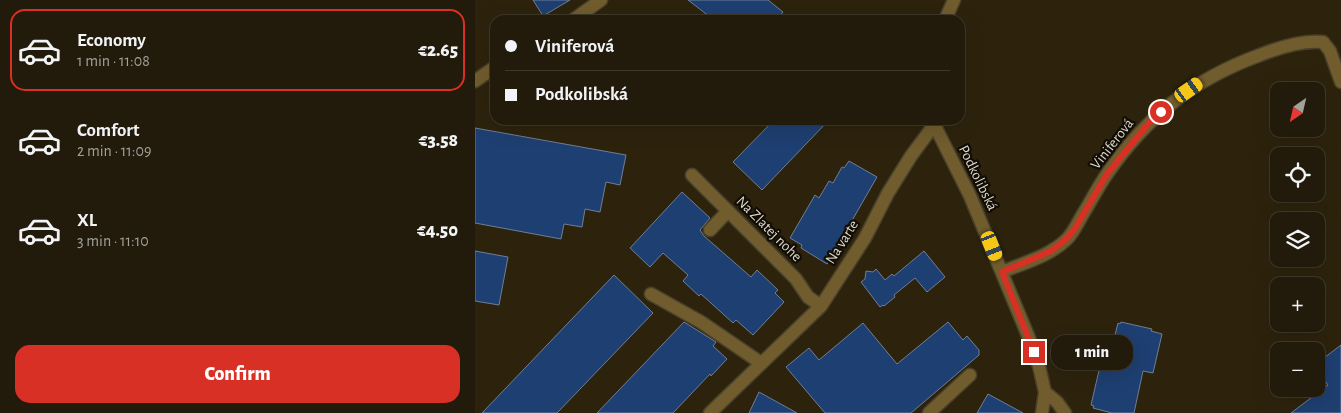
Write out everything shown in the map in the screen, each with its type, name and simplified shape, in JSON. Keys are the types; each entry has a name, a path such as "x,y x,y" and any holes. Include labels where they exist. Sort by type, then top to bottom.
{"street":[{"path":"580,15 601,0"},
{"path":"947,15 954,0"},
{"name":"Viniferová","path":"1002,272 1051,251 1065,240 1074,230 1107,174 1148,124 1175,100 1203,80 1233,65 1273,50 1310,41 1323,42 1330,51 1341,82"},
{"path":"475,81 490,70"},
{"name":"Na varte","path":"710,413 821,306 865,238 888,193 932,125"},
{"name":"Podkolibská","path":"934,125 970,196 1002,272 1036,356 1045,392"},
{"name":"Na Zlatej nohe","path":"692,175 796,280 808,297 821,306"},
{"path":"710,230 728,210"},
{"path":"651,294 701,322 761,363"},
{"path":"929,413 970,375"},
{"path":"1042,413 1045,392"},
{"path":"1045,392 1057,402 1065,413"}],"building":[{"path":"533,0 570,0 545,15 542,15"},
{"path":"688,0 768,0 783,12 781,15 708,15"},
{"path":"769,125 824,125 762,190 733,162"},
{"path":"475,128 626,155 620,185 606,182 600,212 585,209 582,227 564,224 561,239 475,223"},
{"path":"849,161 877,177 827,264 801,248 802,245 790,238 815,195 819,198 829,181 833,183 842,167 844,168"},
{"path":"682,192 710,218 700,230 704,236 751,277 757,270 778,290 775,293 784,302 753,335 736,320 733,323 701,294 699,296 683,281 688,275 663,253 650,267 630,248"},
{"path":"475,251 508,257 499,305 475,301"},
{"path":"924,251 945,277 927,292 915,278 894,295 895,297 880,307 861,282 865,279 866,271 873,272 876,269 885,280 892,274 894,276"},
{"path":"614,275 653,313 557,413 482,413"},
{"path":"684,322 716,342 713,346 727,359 711,376 710,374 673,413 597,413"},
{"path":"948,322 963,340 967,336 979,350 979,355 911,413 825,413 786,367 809,348 819,360 863,323 897,364"},
{"path":"1121,322 1152,329 1151,331 1162,334 1153,373 1143,371 1134,413 1112,413 1093,408 1094,406 1091,405 1101,362 1104,363 1108,346 1112,347 1118,323 1120,324"},
{"path":"1341,345 1341,413 1291,413 1312,397 1325,397 1325,387 1328,385 1325,381 1325,357"},
{"path":"759,392 797,413 749,413"},
{"path":"988,394 1023,413 977,413"}],"route":[{"path":"1034,352 1002,272 1051,251 1070,235 1107,174 1148,124 1161,112"}]}
